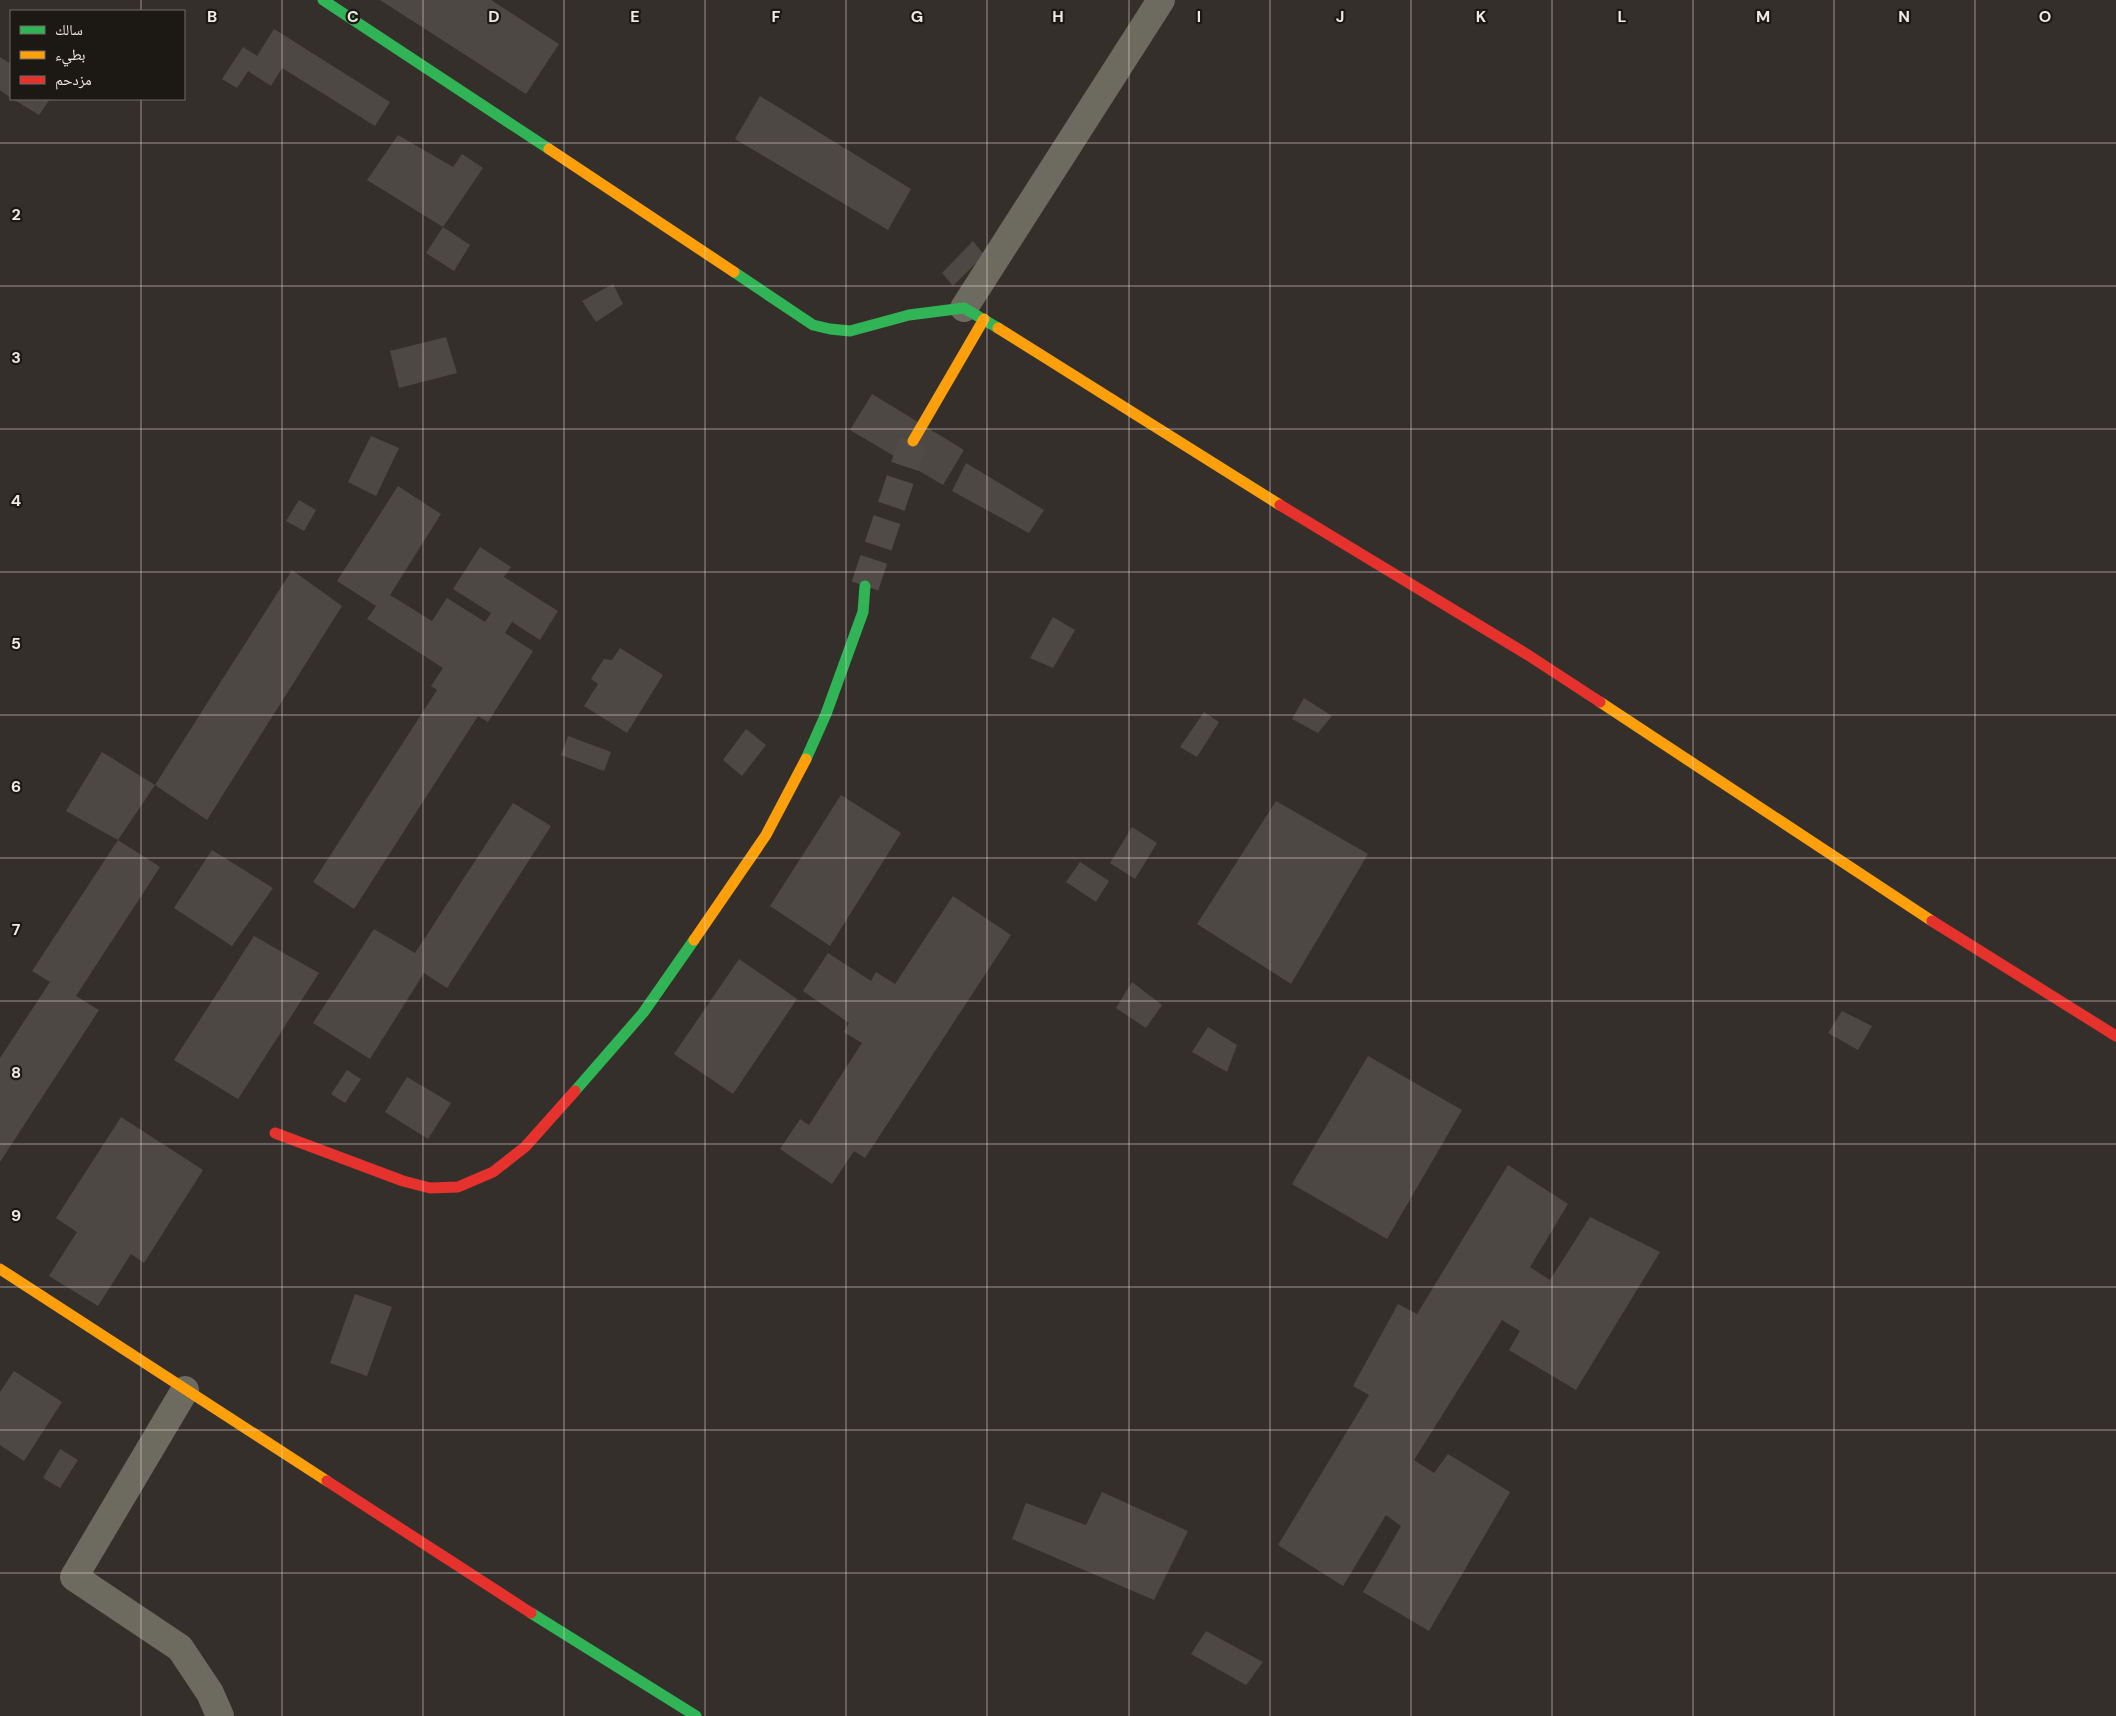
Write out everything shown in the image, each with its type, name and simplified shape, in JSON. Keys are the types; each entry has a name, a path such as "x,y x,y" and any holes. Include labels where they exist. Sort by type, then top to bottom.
{"main road":[{"path":"323,0 813,325 850,331 909,315 974,314 1270,499 1528,655 1902,902 2116,1036"},
{"path":"913,441 974,314"},
{"path":"275,1133 403,1181 430,1188 458,1186 485,1176 524,1148 643,1013 722,902 766,835 800,774 826,714 863,612 865,586"},
{"path":"0,1269 515,1602 696,1716"}],"street":[{"path":"974,314 1161,0"},
{"path":"185,1390 74,1577 180,1648 210,1693 220,1716"}],"building":[{"path":"380,0 491,0 559,44 526,94"},
{"path":"274,29 390,102 375,126 282,68 271,86 248,71 237,88 222,79 243,47 257,56"},
{"path":"0,57 10,63 10,97 0,90"},
{"path":"760,96 911,189 888,230 735,139"},
{"path":"15,100 49,100 39,115"},
{"path":"398,135 453,167 462,154 483,168 443,227 367,180"},
{"path":"443,227 470,245 454,271 426,253"},
{"path":"973,241 984,255 953,286 942,273"},
{"path":"613,284 623,304 596,322 582,301"},
{"path":"446,337 457,373 399,388 390,351"},
{"path":"872,394 964,450 943,485 850,430"},
{"path":"371,436 399,448 376,496 348,482"},
{"path":"966,463 1044,510 1029,533 952,491"},
{"path":"398,486 441,514 390,595 432,621 447,598 485,622 491,613 453,589 480,547 511,567 504,577 558,611 540,640 512,622 505,633 533,651 488,722 478,716 354,909 313,882 437,690 431,686 443,668 367,619 376,606 337,581"},
{"path":"299,500 316,510 304,531 286,521"},
{"path":"292,570 342,606 207,820 155,785"},
{"path":"1053,617 1075,630 1053,668 1030,658"},
{"path":"620,648 663,675 627,733 584,706 598,684 591,679 604,659 612,660"},
{"path":"1304,698 1332,716 1318,733 1292,719"},
{"path":"1204,712 1219,722 1197,757 1180,747"},
{"path":"746,729 766,745 742,776 723,760"},
{"path":"568,736 611,752 604,771 561,755"},
{"path":"102,752 155,785 118,840 66,811"},
{"path":"841,795 901,833 830,946 770,906"},
{"path":"1276,801 1368,854 1291,984 1197,924"},
{"path":"513,803 551,826 447,988 424,973 370,1059 313,1023 374,929 415,953"},
{"path":"1132,827 1157,843 1135,879 1110,863"},
{"path":"118,840 160,867 76,996 99,1010 0,1162 0,1058 50,982 32,971"},
{"path":"212,850 273,888 232,946 174,908"},
{"path":"1080,862 1109,881 1096,902 1066,882"},
{"path":"953,896 1011,935 865,1158 854,1151 832,1184 780,1149 800,1119 809,1125 862,1043 844,1032 849,1023 803,991 828,953 871,981 876,972 895,984"},
{"path":"254,936 319,973 238,1099 174,1060"},
{"path":"739,959 797,999 733,1094 674,1054"},
{"path":"1132,982 1162,1005 1146,1028 1116,1008"},
{"path":"1842,1011 1872,1026 1858,1050 1828,1033"},
{"path":"1208,1027 1237,1045 1227,1072 1192,1052"},
{"path":"1368,1056 1462,1110 1387,1239 1292,1184"},
{"path":"347,1070 361,1079 345,1103 331,1094"},
{"path":"407,1077 451,1103 428,1139 385,1112"},
{"path":"121,1117 203,1170 144,1263 131,1254 98,1306 49,1276 77,1232 56,1218"},
{"path":"1508,1165 1568,1204 1530,1267 1550,1280 1590,1217 1660,1252 1576,1390 1509,1350 1520,1331 1502,1320 1414,1460 1434,1473 1448,1454 1510,1492 1429,1631 1363,1592 1401,1526 1386,1515 1343,1586 1278,1545 1369,1395 1353,1386 1398,1304 1417,1314"},
{"path":"355,1294 392,1307 367,1376 330,1363"},
{"path":"14,1371 62,1402 24,1461 0,1445 0,1392"},
{"path":"60,1449 78,1460 60,1488 43,1478"},
{"path":"1102,1492 1188,1531 1154,1600 1012,1539 1026,1503 1086,1525"},
{"path":"1206,1631 1263,1662 1246,1685 1191,1654"}],"tunnel":[{"path":"865,586 913,441"}],"traffic: fast":[{"path":"323,0 549,149"},
{"path":"734,272 813,325 830,329 850,331 909,315 964,308 998,328"},
{"path":"806,759 826,714 863,612 865,586"},
{"path":"575,1091 643,1013 694,940"},
{"path":"531,1613 696,1716"}],"traffic: slow":[{"path":"549,149 734,272"},
{"path":"913,441 984,319"},
{"path":"998,328 1280,505"},
{"path":"1600,702 1932,921"},
{"path":"694,940 766,835 806,759"},
{"path":"0,1269 327,1481"}],"traffic: jam":[{"path":"1280,505 1528,655 1600,702"},
{"path":"1932,921 2116,1036"},
{"path":"275,1133 403,1181 430,1188 458,1187 493,1172 525,1147 575,1091"},
{"path":"327,1481 531,1613"}]}
